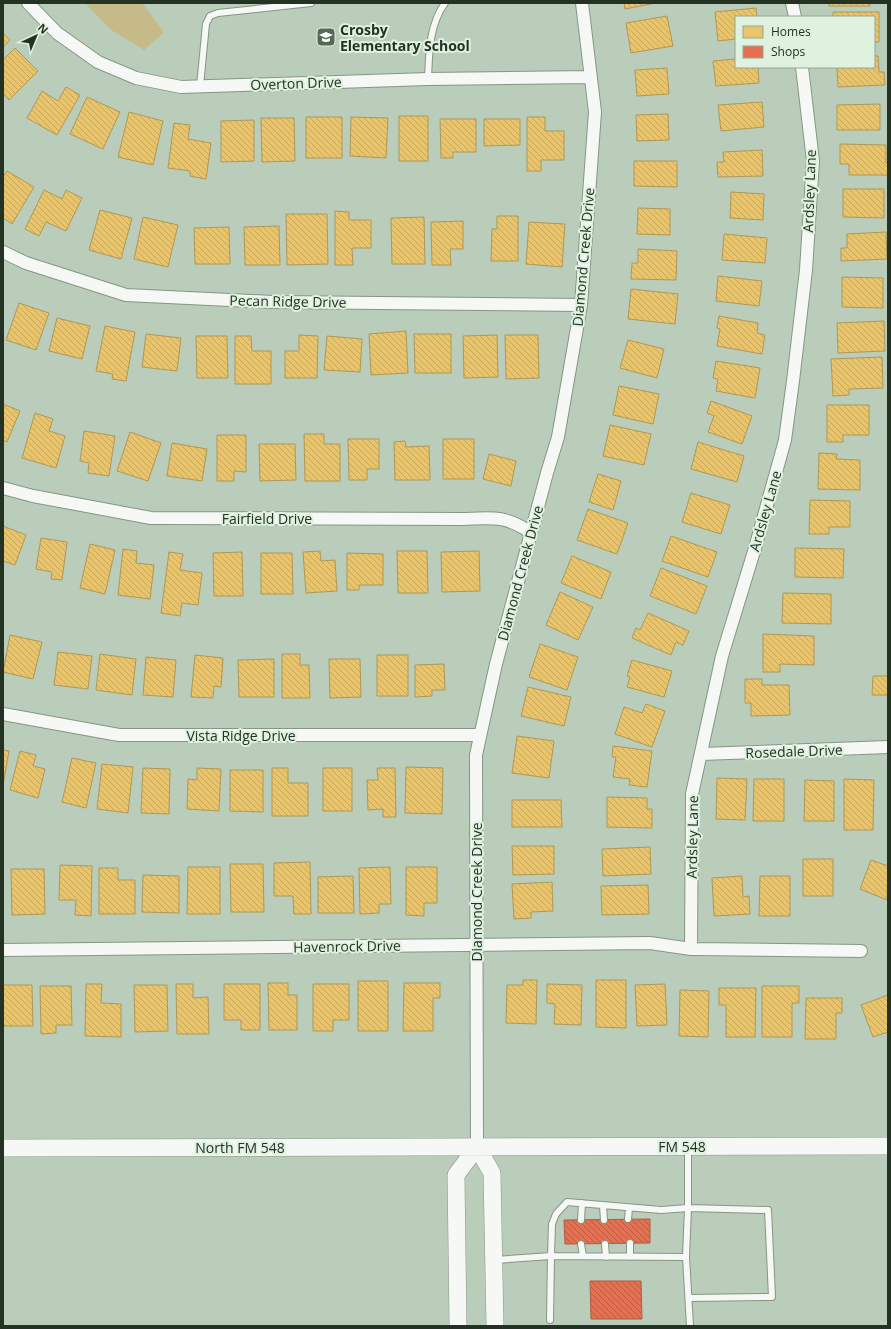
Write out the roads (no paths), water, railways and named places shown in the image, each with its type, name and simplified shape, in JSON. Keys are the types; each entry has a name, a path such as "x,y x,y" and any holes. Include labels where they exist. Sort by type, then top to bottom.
{"main road":[{"name":"FM 548","path":"477,1147 888,1146"},
{"name":"North FM 548","path":"3,1148 477,1147"},
{"path":"458,1326 456,1175 477,1147 492,1173 495,1326"}],"street":[{"name":"Overton Drive","path":"28,3 57,33 98,62 136,78 181,87 428,79 591,77"},
{"name":"Diamond Creek Drive","path":"477,1147 476,756 496,664 558,437 581,305 595,112 582,3"},
{"path":"792,3 795,16"},
{"name":"Ardsley Lane","path":"691,949 692,794 722,656 755,548 785,440 806,270 813,161 802,68"},
{"name":"Pecan Ridge Drive","path":"3,252 26,263 126,296 273,302 581,305"},
{"name":"Fairfield Drive","path":"3,488 33,496 151,518 500,518 520,525 531,533"},
{"name":"Vista Ridge Drive","path":"3,714 119,735 480,735"},
{"name":"Rosedale Drive","path":"701,754 888,747"},
{"name":"Havenrock Drive","path":"3,950 650,944 691,949 861,951"}],"lane":[{"path":"200,86 206,24 210,16 218,13 311,3"},
{"path":"428,79 430,44 435,21 445,3"},
{"path":"688,1146 686,1258 690,1326"},
{"path":"550,1320 552,1224 556,1214 567,1202 661,1210 688,1208 768,1210 772,1297 689,1298"},
{"path":"581,1220 582,1203"},
{"path":"603,1206 604,1220"},
{"path":"628,1219 629,1208"},
{"path":"630,1243 630,1257"},
{"path":"581,1244 583,1256"},
{"path":"605,1244 606,1257"},
{"path":"493,1260 551,1256 686,1258"}],"place":[{"name":"Crosby Elementary School","path":"326,37"}]}
